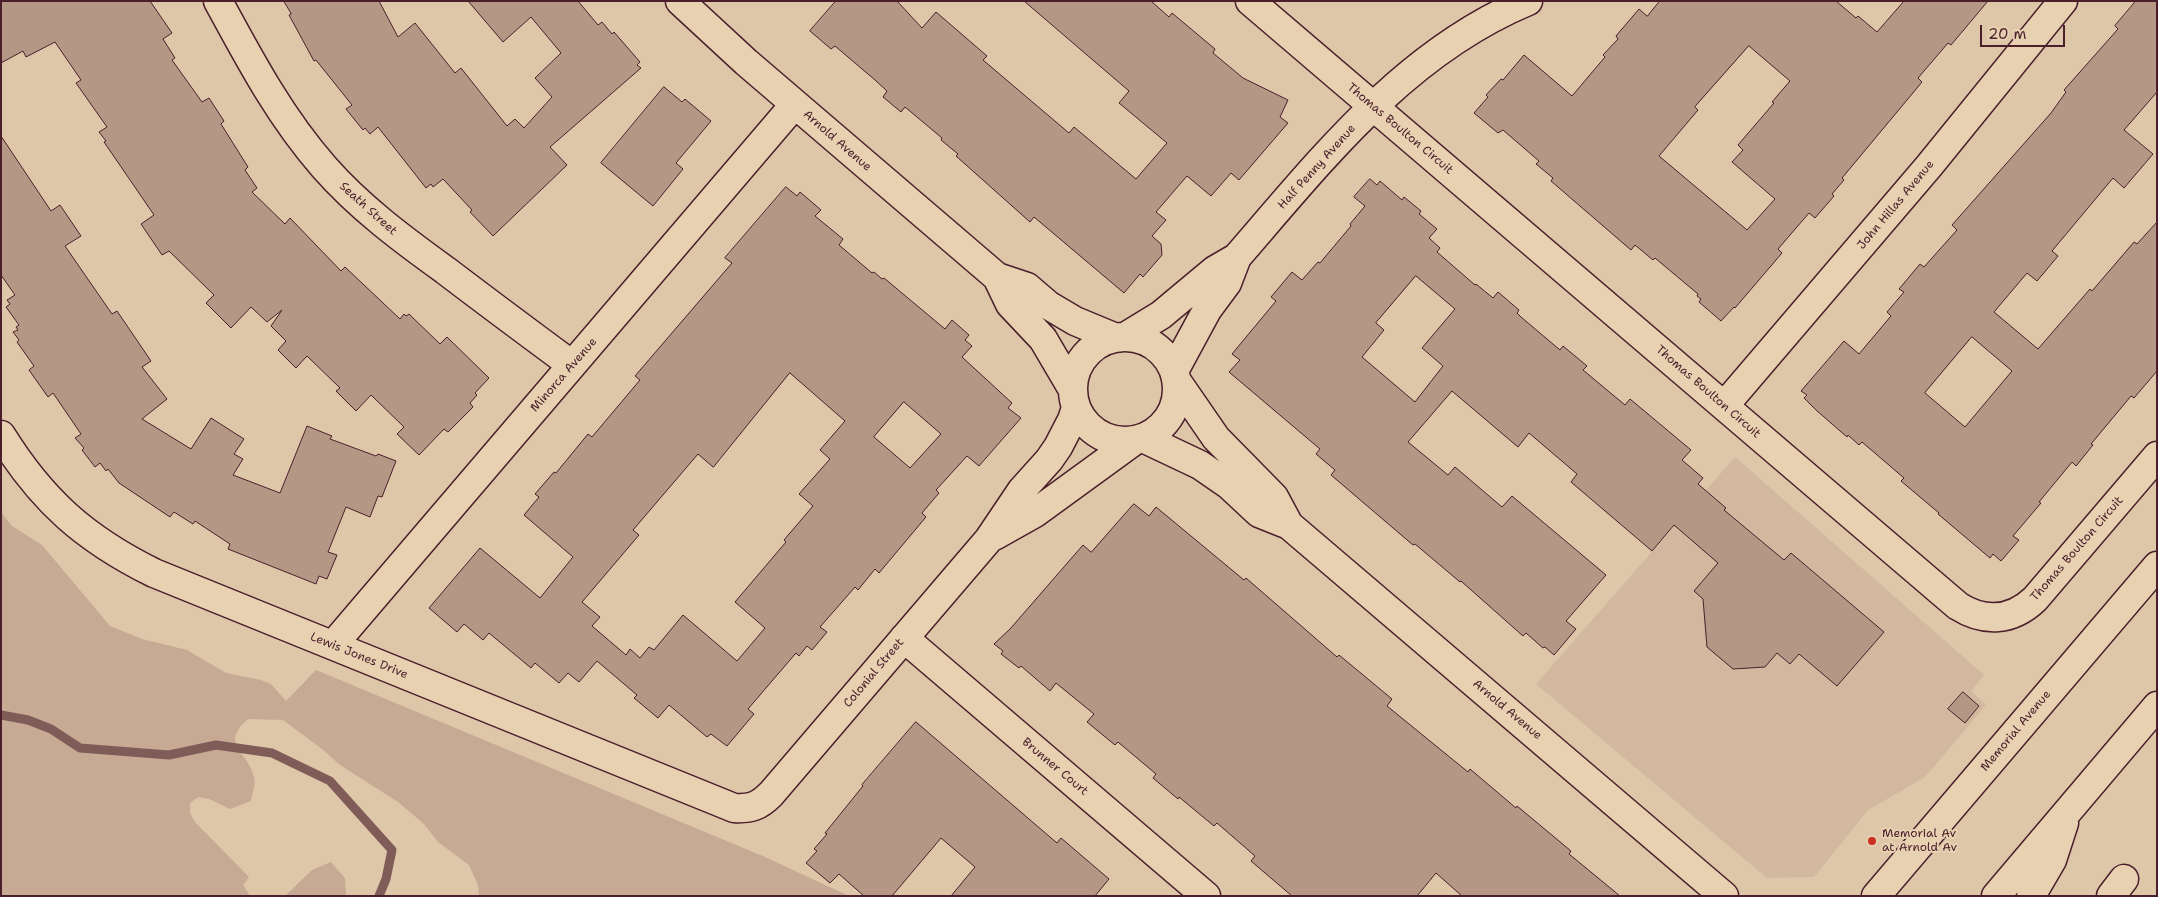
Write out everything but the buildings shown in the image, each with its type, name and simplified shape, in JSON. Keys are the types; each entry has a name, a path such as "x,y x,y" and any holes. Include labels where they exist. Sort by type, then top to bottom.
{"street":[{"name":"Seath Street","path":"218,1 279,110 331,174 387,227 572,366"},
{"name":"Arnold Avenue","path":"680,1 700,21 795,104 997,277 1027,287 1060,313 1075,321 1120,338"},
{"name":"Thomas Boulton Circuit","path":"1250,1 1958,606 1970,614 1984,618 2012,615 2024,609 2035,600 2157,456"},
{"name":"Half Penny Avenue","path":"1120,338 1162,315 1215,270 1237,257 1320,162 1373,106 1428,58 1466,33 1528,1"},
{"name":"John Hillas Avenue","path":"1724,406 1929,166 2063,1"},
{"name":"Minorca Avenue","path":"333,645 795,104"},
{"name":"Half Penny Avenue","path":"1175,376 1207,310 1227,283 1237,257"},
{"name":"Arnold Avenue","path":"997,277 1010,304 1043,339 1074,399"},
{"path":"1120,338 1134,338 1151,344 1165,356 1175,376 1176,398 1170,415 1159,429 1138,439 1116,441 1099,435 1085,423 1074,399 1076,372 1084,356 1098,344 1120,338"},
{"name":"Arnold Avenue","path":"1175,376 1216,438 1274,497 1289,525"},
{"name":"Colonial Street","path":"758,805 771,794 989,539 1022,490 1049,460 1058,446 1072,420 1074,399"},
{"name":"Lewis Jones Drive","path":"1,435 18,462 41,491 66,517 94,539 154,573 734,808 752,808 758,805"},
{"name":"Arnold Avenue","path":"1138,439 1200,465 1229,485 1260,513 1289,525 1724,896"},
{"name":"Colonial Street","path":"989,539 1035,513 1138,439"},
{"name":"Memorial Avenue","path":"1876,896 2157,566"},
{"name":"Brunner Court","path":"904,638 1206,896"},
{"path":"1996,896 2157,706"},
{"path":"2031,896 2052,860 2069,810"}],"shaded area":[{"path":"1735,457 1984,675 1971,691 1986,705 1925,777 1868,810 1814,877 1767,878 1536,684"},
{"path":"1,512 12,526 42,545 110,626 142,639 187,650 226,673 261,680 271,684 286,701 316,670 765,857 849,896 479,896 478,885 469,865 438,842 424,824 398,802 340,765 283,720 248,719 239,728 236,742 254,777 251,801 230,809 209,799 198,797 190,803 190,813 195,822 249,877 243,885 250,896 1,896"},
{"path":"331,862 345,878 346,896 285,896 312,870"}],"waterway":[{"path":"1,715 28,720 51,729 80,748 169,755 216,745 272,753 330,781 392,850 386,879 379,896"}],"place":[{"name":"Memorial Av at Arnold Av","path":"1872,841"}]}
